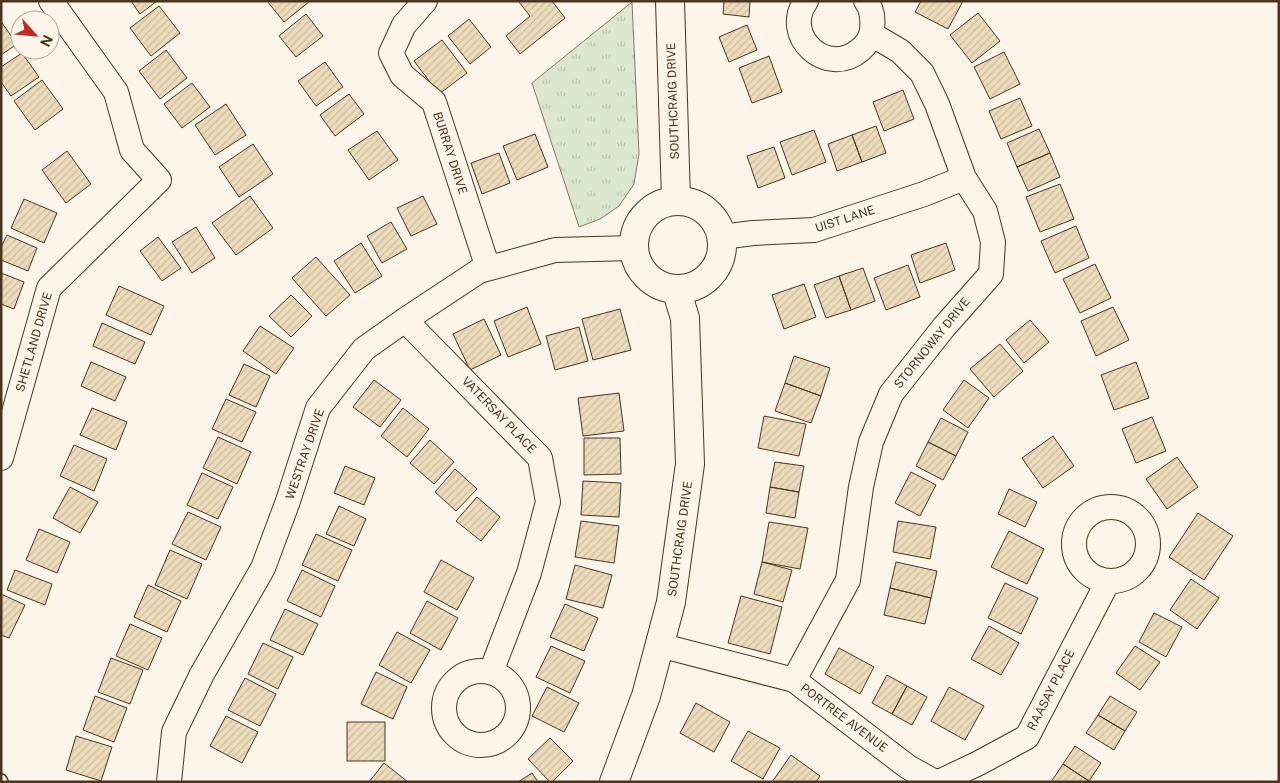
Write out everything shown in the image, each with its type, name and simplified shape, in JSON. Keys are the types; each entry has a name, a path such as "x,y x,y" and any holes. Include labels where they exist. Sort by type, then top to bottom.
{"street":[{"name":"SHETLAND DRIVE","path":"1,457 48,288 159,180 132,150 116,92 51,1"},
{"name":"BURRAY DRIVE","path":"425,1 404,25 391,53 402,75 434,102 484,256 490,268"},
{"name":"SOUTHCRAIG DRIVE","path":"670,1 676,200"},
{"path":"806,1 803,5 799,21 801,34 808,47 818,55 830,59 842,59 854,55 865,46 871,34 873,19 870,6 866,1"},
{"name":"STORNOWAY DRIVE","path":"794,680 848,580 860,487 871,442 891,394 944,327 991,274 993,242 985,211 964,178 938,104 922,73 900,51 871,34"},
{"name":"UIST LANE","path":"722,237 753,233 814,230 924,194 964,178"},
{"path":"676,200 696,204 708,212 716,221 722,237 722,251 713,272 700,283 676,289 660,285 649,278 638,263 634,248 639,224 644,216 659,205 676,200"},
{"name":"WESTRAY DRIVE","path":"169,782 174,732 202,674 263,568 288,501 318,408 364,350 405,320 480,271 555,250 634,248"},
{"name":"SOUTHCRAIG DRIVE","path":"614,782 646,696 671,602 690,464 685,318 676,289"},
{"name":"VATERSAY PLACE","path":"405,320 540,458 548,502 529,573 491,672"},
{"name":"RAASAY PLACE","path":"939,782 1027,737 1104,589 1105,581"},
{"name":"PORTREE AVENUE","path":"659,646 794,680 908,767 935,782"}],"green space":[{"path":"632,2 639,154 634,184 619,206 600,219 579,227 532,83"}],"building":[{"path":"131,1 157,1 140,14"},
{"path":"267,1 310,1 284,22"},
{"path":"520,1 552,1 565,18 520,54 506,36 530,16"},
{"path":"724,1 750,1 749,17 723,14"},
{"path":"921,1 963,1 948,29 915,12"},
{"path":"159,6 180,33 151,56 130,28"},
{"path":"978,13 1000,41 972,63 950,35"},
{"path":"306,14 323,36 296,57 279,36"},
{"path":"469,19 491,47 470,64 448,36"},
{"path":"1,24 10,34 10,49 1,55"},
{"path":"747,25 757,50 729,62 719,37"},
{"path":"442,40 467,73 439,94 414,61"},
{"path":"166,50 187,78 160,99 139,71"},
{"path":"1004,52 1020,84 990,99 974,67"},
{"path":"769,56 782,92 752,103 739,68"},
{"path":"12,60 27,60 39,77 11,96 1,82 1,67"},
{"path":"325,62 343,87 316,106 298,81"},
{"path":"42,80 63,109 35,130 14,101"},
{"path":"192,83 210,107 182,128 164,104"},
{"path":"903,90 914,119 884,131 873,102"},
{"path":"349,94 364,114 335,136 320,115"},
{"path":"1020,98 1032,126 1001,139 989,111"},
{"path":"226,104 246,135 215,155 195,125"},
{"path":"876,126 886,153 862,162 852,135"},
{"path":"1039,129 1050,153 1017,167 1007,143"},
{"path":"814,130 826,162 792,175 780,142"},
{"path":"377,131 398,160 369,180 348,150"},
{"path":"535,134 548,167 517,180 503,146"},
{"path":"852,135 862,162 837,171 828,144"},
{"path":"253,144 273,174 239,197 219,167"},
{"path":"774,147 785,178 758,188 747,156"},
{"path":"67,151 91,184 66,203 42,170"},
{"path":"499,153 510,183 482,194 471,163"},
{"path":"1050,153 1060,177 1028,191 1017,167"},
{"path":"1060,184 1074,219 1040,232 1026,197"},
{"path":"250,196 273,228 236,255 212,223"},
{"path":"423,196 437,224 411,236 397,208"},
{"path":"24,199 57,213 44,243 11,228"},
{"path":"391,222 407,249 382,263 367,236"},
{"path":"1076,226 1089,258 1055,273 1041,241"},
{"path":"196,227 215,258 192,273 172,242"},
{"path":"7,235 37,248 28,271 1,260 1,247"},
{"path":"158,237 181,268 162,281 140,251"},
{"path":"361,243 382,276 355,293 334,261"},
{"path":"946,243 955,270 920,283 911,255"},
{"path":"316,257 350,295 326,316 292,278"},
{"path":"1095,264 1111,298 1080,313 1063,279"},
{"path":"908,265 920,297 886,310 874,278"},
{"path":"863,268 875,301 851,310 839,276"},
{"path":"1,273 24,282 14,309 1,304"},
{"path":"839,276 851,310 826,318 814,285"},
{"path":"804,284 816,317 784,329 772,295"},
{"path":"119,286 164,306 151,335 106,315"},
{"path":"291,295 312,316 291,337 269,316"},
{"path":"527,307 541,344 508,357 494,321"},
{"path":"1113,307 1129,340 1096,356 1081,321"},
{"path":"620,309 631,350 593,360 582,319"},
{"path":"484,319 501,355 470,370 453,334"},
{"path":"1030,320 1049,342 1024,363 1006,340"},
{"path":"102,323 145,342 135,364 93,346"},
{"path":"260,326 294,348 276,374 243,351"},
{"path":"579,327 588,361 555,370 546,336"},
{"path":"1000,344 1023,371 994,397 970,369"},
{"path":"794,356 830,368 821,396 785,383"},
{"path":"91,362 126,377 115,401 81,386"},
{"path":"1136,362 1149,398 1114,410 1101,375"},
{"path":"244,364 270,376 256,407 229,395"},
{"path":"374,380 401,400 380,427 353,407"},
{"path":"964,380 989,398 968,428 943,410"},
{"path":"785,383 821,396 811,423 775,411"},
{"path":"619,393 624,431 583,436 578,398"},
{"path":"226,399 256,412 242,442 212,429"},
{"path":"92,408 127,422 116,450 80,435"},
{"path":"403,408 429,429 407,457 381,436"},
{"path":"764,416 806,424 799,456 758,448"},
{"path":"1152,417 1166,451 1136,463 1122,429"},
{"path":"941,418 968,432 956,456 928,442"},
{"path":"1053,436 1074,466 1043,488 1022,458"},
{"path":"218,437 251,452 237,484 203,468"},
{"path":"584,438 620,438 621,474 584,475"},
{"path":"430,440 454,462 434,484 410,463"},
{"path":"928,442 956,456 943,480 916,466"},
{"path":"74,445 107,459 94,491 60,476"},
{"path":"1177,457 1198,487 1167,509 1146,479"},
{"path":"775,462 804,466 799,492 770,487"},
{"path":"345,466 375,478 364,505 334,493"},
{"path":"455,469 477,489 456,511 435,492"},
{"path":"911,472 936,485 920,516 895,503"},
{"path":"202,473 233,487 218,519 187,505"},
{"path":"583,481 621,483 619,517 581,515"},
{"path":"70,487 98,502 80,533 53,518"},
{"path":"770,487 799,492 795,518 766,513"},
{"path":"1009,489 1037,502 1025,527 998,514"},
{"path":"477,497 500,517 481,541 456,521"},
{"path":"339,506 366,519 354,546 326,534"},
{"path":"188,512 221,527 206,560 172,544"},
{"path":"1198,513 1233,536 1204,580 1169,557"},
{"path":"581,521 619,526 614,563 575,557"},
{"path":"898,521 936,527 930,559 893,552"},
{"path":"769,522 808,528 800,569 762,562"},
{"path":"39,529 70,542 57,573 26,560"},
{"path":"1009,531 1044,549 1027,584 991,567"},
{"path":"316,534 352,550 338,581 302,565"},
{"path":"170,550 202,564 187,599 155,585"},
{"path":"441,560 474,578 457,610 424,592"},
{"path":"762,562 792,570 783,602 754,594"},
{"path":"896,562 937,571 931,598 890,588"},
{"path":"575,565 612,575 603,608 566,599"},
{"path":"15,570 52,584 45,605 7,590"},
{"path":"302,570 335,586 321,617 287,601"},
{"path":"1191,579 1219,598 1197,629 1170,610"},
{"path":"1005,583 1038,598 1021,634 988,618"},
{"path":"148,585 181,601 167,632 134,617"},
{"path":"890,588 931,598 925,624 884,615"},
{"path":"1,594 25,605 9,638 1,635"},
{"path":"741,596 782,607 770,654 728,643"},
{"path":"427,601 458,618 441,650 410,633"},
{"path":"565,604 598,618 584,651 550,637"},
{"path":"285,609 318,624 303,655 270,640"},
{"path":"1154,613 1182,627 1166,657 1139,642"},
{"path":"130,624 162,638 148,670 116,656"},
{"path":"989,626 1019,643 1001,675 971,659"},
{"path":"397,632 430,650 411,683 379,665"},
{"path":"263,643 293,657 278,689 248,674"},
{"path":"551,646 585,661 570,693 536,677"},
{"path":"1135,646 1160,662 1140,690 1116,673"},
{"path":"839,648 874,667 860,694 825,674"},
{"path":"111,658 143,670 130,704 98,692"},
{"path":"376,672 407,687 393,719 361,704"},
{"path":"887,675 907,686 892,714 872,703"},
{"path":"245,678 276,694 260,726 228,710"},
{"path":"907,686 927,697 912,725 892,714"},
{"path":"547,687 579,703 564,732 532,716"},
{"path":"949,687 984,706 965,740 931,721"},
{"path":"95,696 127,708 114,742 83,730"},
{"path":"1110,696 1137,712 1125,731 1098,715"},
{"path":"696,703 730,722 714,752 680,733"},
{"path":"1098,715 1125,731 1114,750 1086,733"},
{"path":"226,716 258,732 242,763 210,746"},
{"path":"347,722 385,722 385,761 347,761"},
{"path":"748,731 780,748 763,779 731,761"},
{"path":"76,736 112,747 101,781 66,770"},
{"path":"550,738 573,761 552,782 528,759"},
{"path":"1075,746 1101,763 1089,781 1063,764"},
{"path":"791,755 820,776 816,782 772,782"},
{"path":"384,763 408,782 369,782"},
{"path":"1063,764 1089,781 1051,782"},
{"path":"532,773 538,782 518,782"}]}
